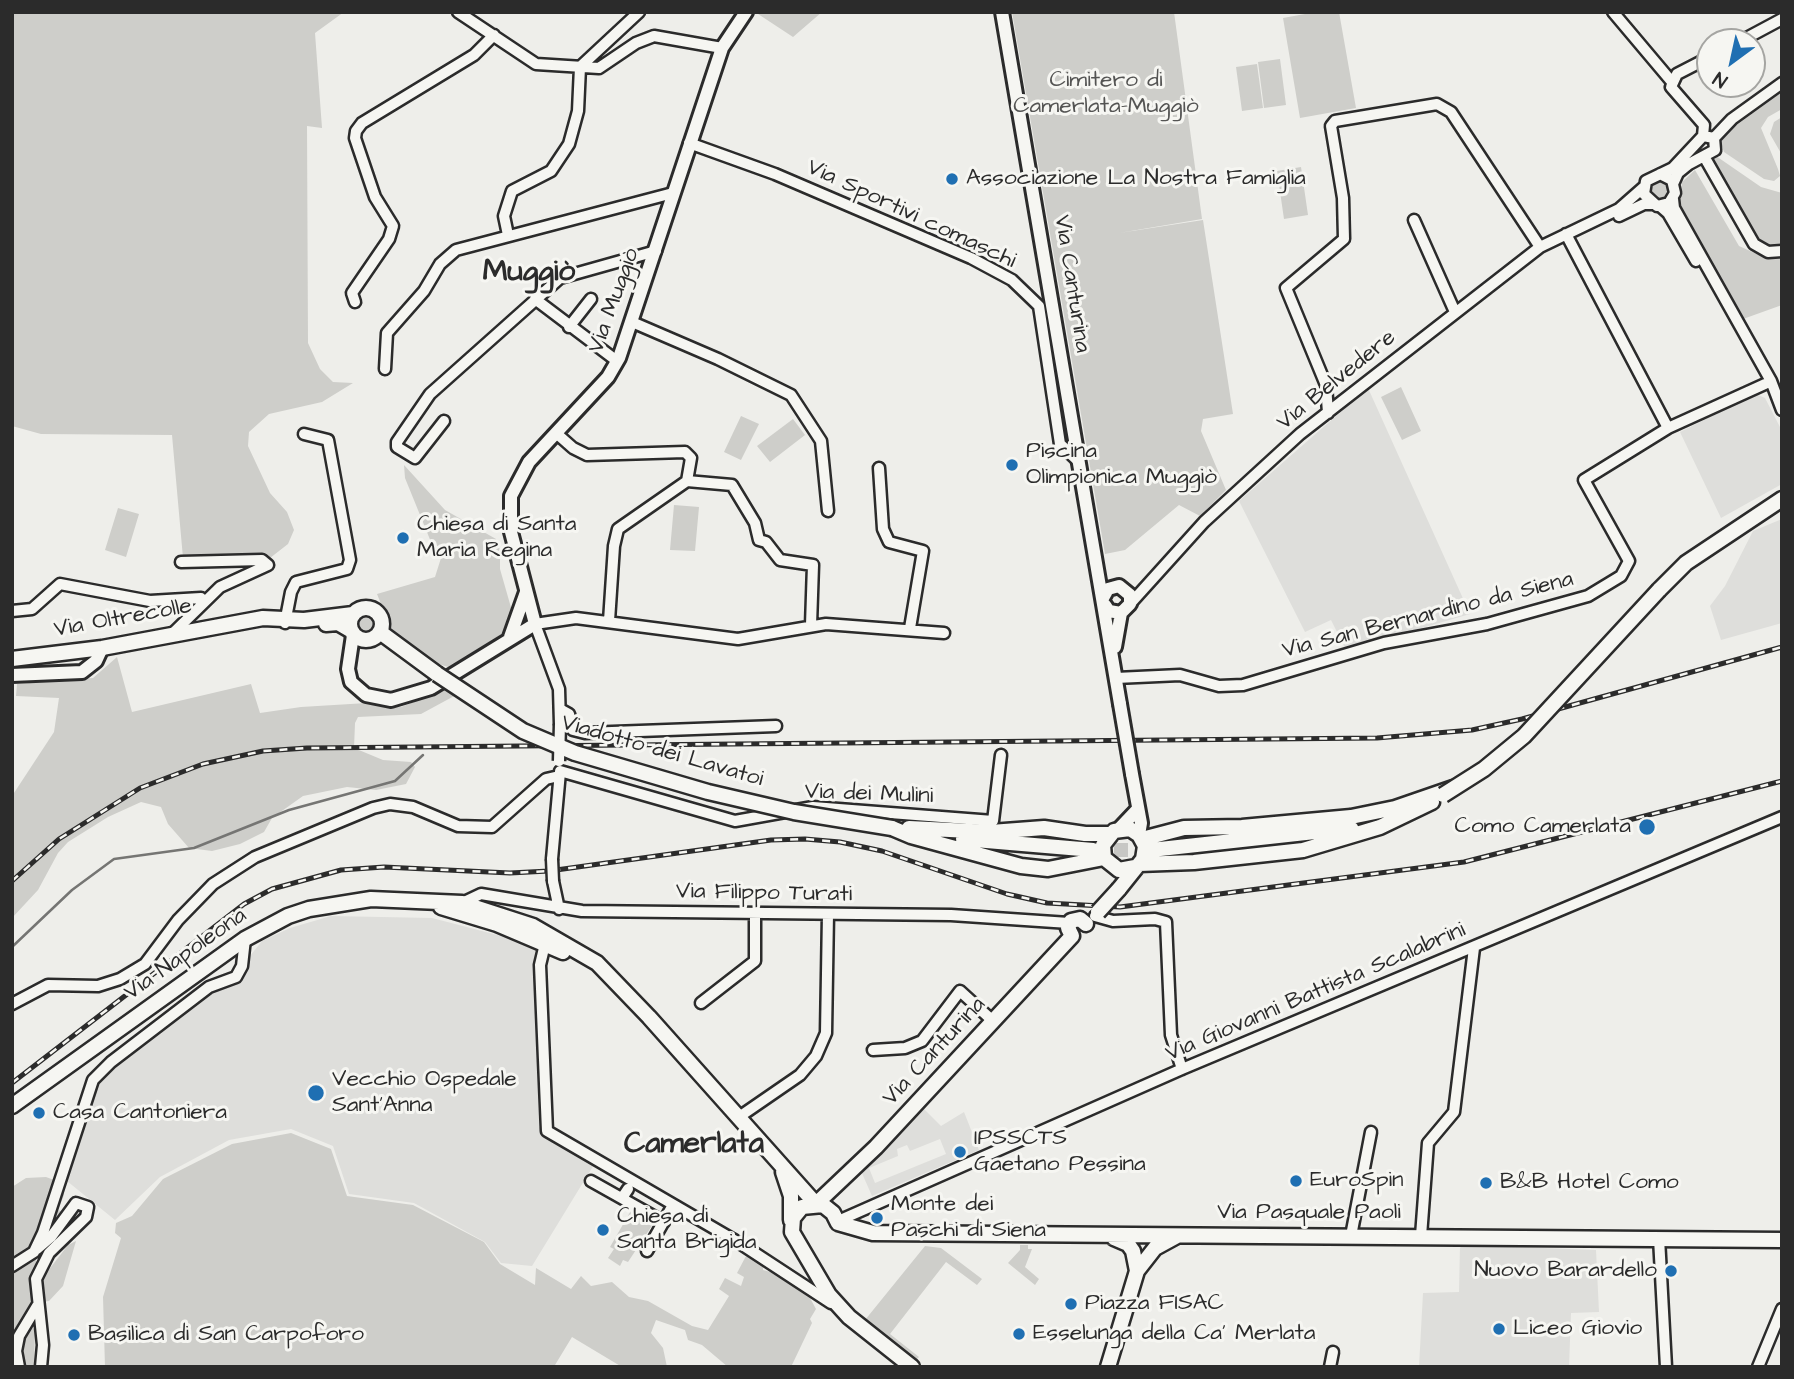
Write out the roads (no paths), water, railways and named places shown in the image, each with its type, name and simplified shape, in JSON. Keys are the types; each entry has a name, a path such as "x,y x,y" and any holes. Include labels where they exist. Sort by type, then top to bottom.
{"main road":[{"path":"892,828 1104,859 1124,870 1137,866 1303,850 1443,795 1500,757 1541,720 1686,563 1726,534 1779,503"},
{"name":"Via Oltrecolle","path":"12,659 102,648 241,623 304,620 353,614 364,608 375,610 382,621 364,635"},
{"path":"353,614 364,635"},
{"name":"Via Oltrecolle","path":"285,621 304,626 338,623 402,650"},
{"name":"Viadotto dei Lavatoi","path":"402,650 523,731 575,753 720,795 794,812 892,828"},
{"path":"1144,842 1176,828 1242,827 1397,814 1459,786"},
{"path":"892,828 991,832 1025,828 1114,831 1130,829 1144,842 1145,852 1137,866 1093,918"},
{"path":"892,828 911,836 1021,866 1048,869 1104,859"},
{"path":"1114,831 1103,845 1104,859 1118,889"},
{"name":"Via Napoleona","path":"12,1107 245,939 309,909 371,899 409,899 450,906 462,902 533,926 597,963 620,985 778,1161 838,1222"},
{"name":"Via Napoleona","path":"409,899 498,924 545,944 620,985"},
{"name":"Via Canturina","path":"791,1226 797,1212 821,1202 876,1147 994,1022 1071,930 1083,936 1093,918"},
{"name":"Via Napoleona","path":"545,944 566,945"},
{"name":"Via Napoleona","path":"778,1161 791,1196 791,1226 798,1243 837,1306 912,1367"},
{"name":"Via Pasquale Paoli","path":"838,1222 873,1233 1782,1240"},
{"path":"1099,1234 1128,1244 1137,1261 1137,1271 1108,1367"},
{"path":"1137,1271 1155,1248 1181,1235"}],"street":[{"path":"458,12 536,64 599,68 636,43 654,36 722,48"},
{"path":"508,234 504,216 512,191 551,172 569,144 578,111 580,67 639,12"},
{"name":"Via Muggiò","path":"535,624 511,532 511,496 529,462 608,377 617,361 722,48 746,12"},
{"name":"Via Canturina","path":"1002,12 1076,459 1104,602 1144,842"},
{"path":"1613,12 1672,82 1674,95 1704,125 1715,150 1678,173 1673,184 1674,208 1771,381 1780,406"},
{"path":"1765,28 1782,19"},
{"path":"355,302 352,293 389,239 393,226 375,197 355,138 358,127 474,55 494,35"},
{"path":"1672,82 1677,75 1696,65"},
{"path":"1780,406 1668,212 1644,194 1644,187 1650,177 1684,159 1690,149 1782,83"},
{"path":"1328,413 1326,385 1286,288 1344,239 1343,198 1331,126 1335,121 1437,104 1451,112 1540,247"},
{"name":"Via Sportivi comaschi","path":"689,143 775,174 971,258 1012,280 1039,306 1060,444 1076,459"},
{"path":"1690,149 1690,155 1702,159 1754,244 1768,252 1782,251"},
{"path":"1660,174 1667,176 1673,184"},
{"name":"Via Belvedere","path":"1125,608 1204,522 1300,433 1540,247 1627,204 1644,187"},
{"path":"384,369 387,333 424,291 440,264 456,250 508,234 673,193"},
{"path":"1656,205 1672,199"},
{"name":"Via Belvedere","path":"1566,234 1594,227 1644,204 1656,205"},
{"path":"1414,220 1455,312"},
{"path":"1566,234 1668,428"},
{"path":"444,421 415,458 397,447 430,394 560,278 656,251"},
{"path":"630,258 650,269"},
{"path":"535,299 617,361"},
{"path":"569,327 591,299"},
{"path":"632,322 791,395 821,441 828,511"},
{"name":"Via San Bernardino da Siena","path":"1116,678 1180,675 1219,686 1243,685 1384,643 1517,616 1588,596 1622,576 1628,568 1628,558 1584,480 1668,428 1765,384"},
{"path":"556,432 572,448 587,455 689,453 691,458 687,481"},
{"path":"285,621 290,592 296,582 346,569 350,560 328,440 304,434"},
{"path":"878,468 883,529 890,541 923,551 910,628"},
{"path":"609,621 614,545 618,529 687,481 732,485 755,523 758,540 766,542 780,560 813,565 811,625"},
{"path":"172,634 220,587 267,568 268,562 181,562"},
{"name":"Via Canturina","path":"1095,562 1112,587"},
{"name":"Via Belvedere","path":"1128,590 1152,581"},
{"path":"12,611 32,609 60,584 150,601 201,598 204,601"},
{"path":"1119,586 1128,590 1125,608 1109,611 1104,602 1112,587 1119,586"},
{"path":"506,643 517,624 526,591"},
{"name":"Via Canturina","path":"1112,659 1125,608"},
{"path":"364,635 351,654 348,672 356,688 370,696 391,700 431,688 535,624 576,618 738,639 811,625 910,628 944,633"},
{"path":"535,624 559,689 559,769 552,859 552,880 559,909"},
{"path":"12,674 82,673 96,661 102,648"},
{"path":"560,709 569,714 573,730 584,733 776,726"},
{"name":"Via dei Mulini","path":"559,769 735,821 813,807 993,821 1001,755"},
{"path":"12,1004 48,985 98,986 120,979 145,964 178,920 213,884 255,857 373,808 390,804 413,807 458,827 492,827 559,769"},
{"path":"1114,831 1137,810"},
{"name":"Via Giovanni Battista Scalabrini","path":"838,1222 866,1207 1182,1069 1782,817"},
{"name":"Via Filippo Turati","path":"462,902 481,894 559,909 996,917 1071,930"},
{"path":"701,1003 755,961 755,913"},
{"path":"739,1117 800,1075 816,1056 826,1033 828,914"},
{"path":"1093,918 1160,919 1168,925 1171,1035 1182,1069"},
{"path":"34,1252 93,1080 111,1062 209,987 236,977 242,966 245,939"},
{"path":"545,944 540,965 547,1131 741,1244 837,1306"},
{"path":"1421,1236 1428,1143 1454,1112 1474,948"},
{"path":"873,1050 905,1048 922,1041 960,991 994,1022"},
{"path":"1351,1236 1371,1132"},
{"path":"591,1181 625,1194 663,1222"},
{"path":"12,1266 51,1237 76,1203 88,1208 86,1217 54,1248 36,1279 43,1345 41,1367"},
{"path":"647,1251 673,1205"},
{"path":"866,1207 862,1219 873,1233"},
{"path":"1658,1238 1666,1367"},
{"path":"19,1367 16,1351 19,1336 37,1306"},
{"path":"1758,1367 1782,1309"},
{"path":"1330,1367 1333,1352"}],"waterway":[{"path":"12,947 72,890 114,859 194,848 289,810 395,781 423,755"}],"tunnel":[{"path":"1093,850 1151,850"}],"railway":[{"path":"12,881 59,839 140,788 203,764 263,751 307,748 1377,738 1472,730 1522,719 1782,647"},
{"path":"12,1083 244,904 272,889 341,870 384,867 510,873 549,871 771,840 805,839 840,842 882,851 1007,894 1047,903 1120,907 1464,862 1782,781"}],"place":[{"name":"Associazione La Nostra Famiglia","path":"952,179"},
{"name":"Piscina Olimpionica Muggiò","path":"1012,465"},
{"name":"Chiesa di Santa Maria Regina","path":"403,538"},
{"name":"Como Camerlata","path":"1647,827"},
{"name":"Vecchio Ospedale Sant'Anna","path":"316,1093"},
{"name":"Casa Cantoniera","path":"39,1113"},
{"name":"IPSSCTS Gaetano Pessina","path":"960,1152"},
{"name":"EuroSpin","path":"1296,1181"},
{"name":"B&B Hotel Como","path":"1486,1183"},
{"name":"Monte dei Paschi di Siena","path":"877,1218"},
{"name":"Chiesa di Santa Brigida","path":"603,1230"},
{"name":"Nuovo Barardello","path":"1671,1271"},
{"name":"Piazza FISAC","path":"1071,1304"},
{"name":"Liceo Giovio","path":"1499,1329"},
{"name":"Esselunga della Ca' Merlata","path":"1019,1334"},
{"name":"Basilica di San Carpoforo","path":"74,1335"}],"district":[{"name":"Muggiò","path":"529,274"},
{"name":"Camerlata","path":"694,1146"}],"park label":[{"name":"Cimitero di Camerlata-Muggiò","path":"1106,94"}]}
